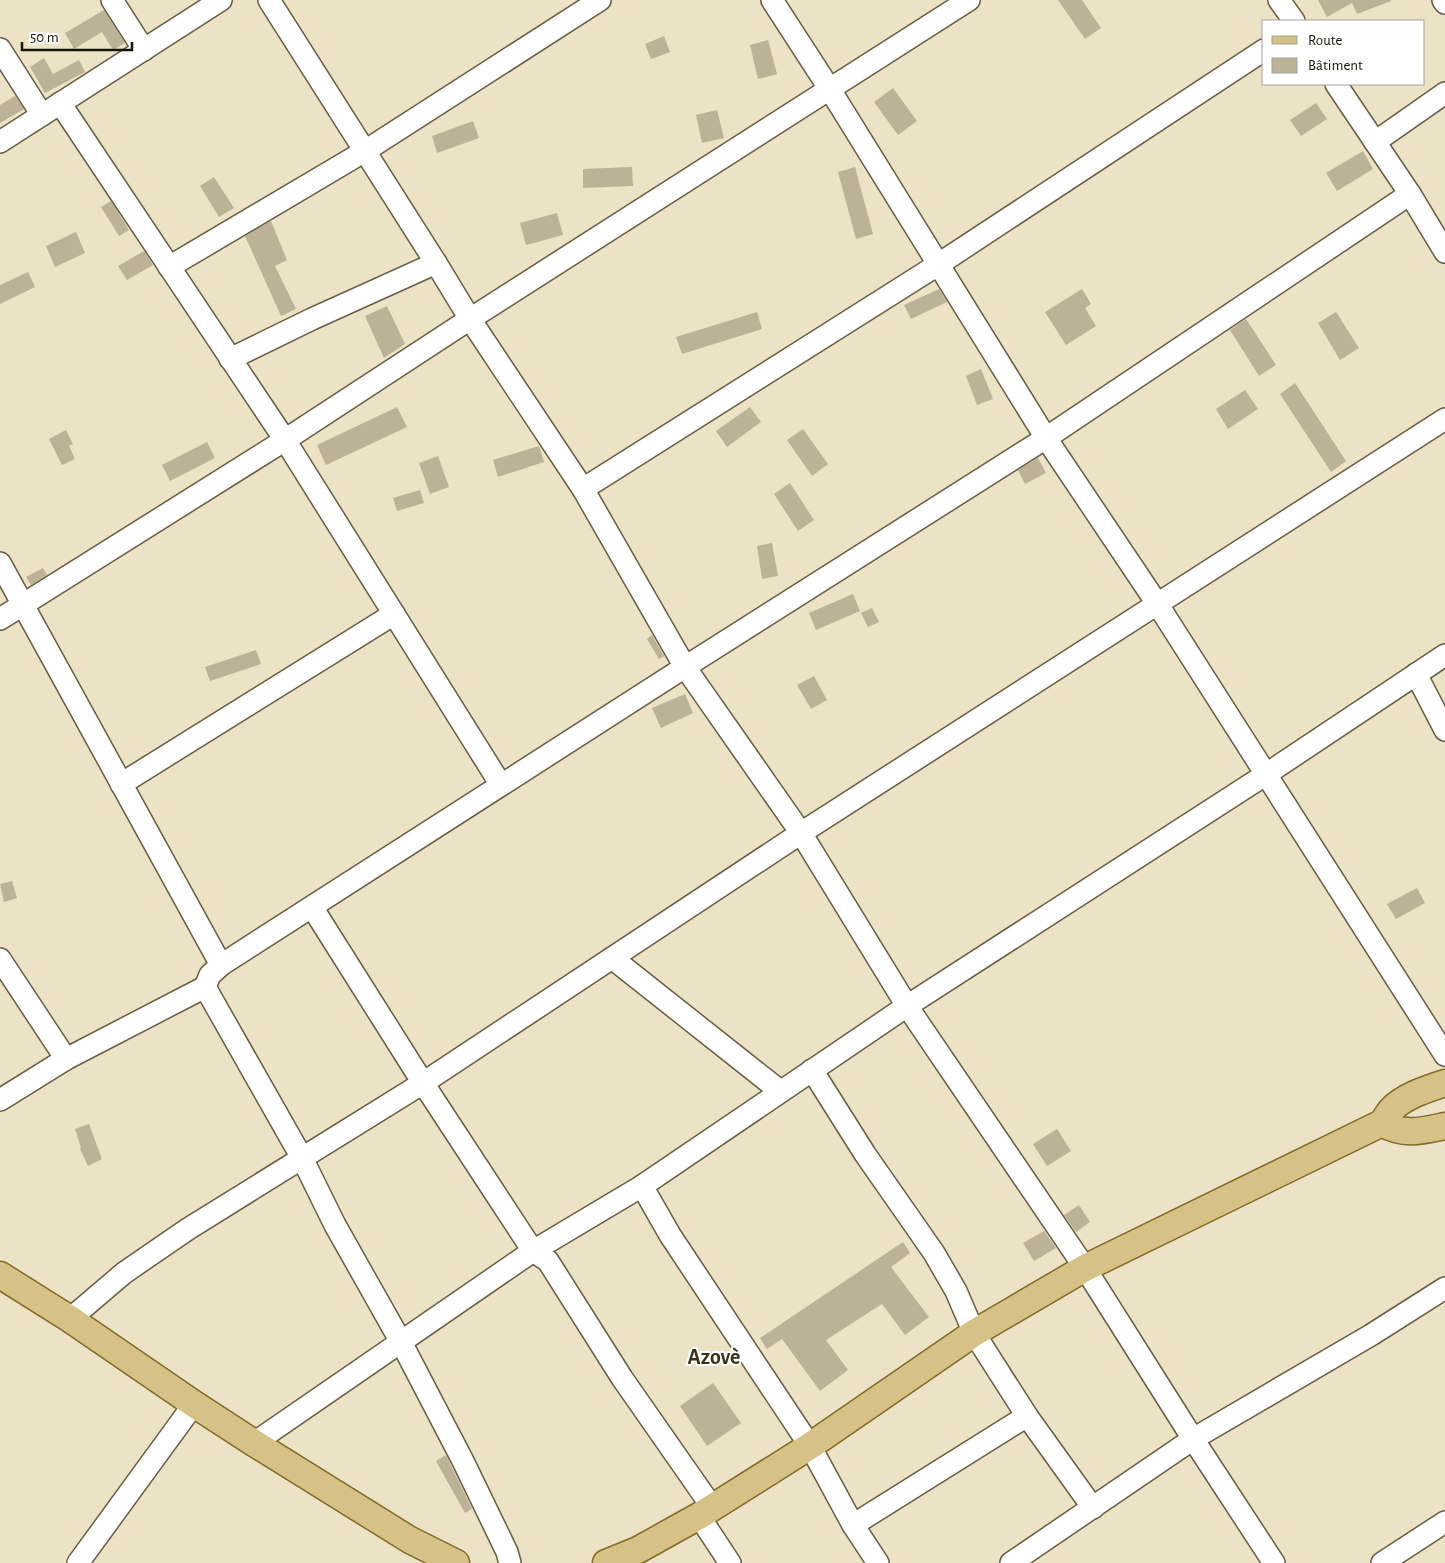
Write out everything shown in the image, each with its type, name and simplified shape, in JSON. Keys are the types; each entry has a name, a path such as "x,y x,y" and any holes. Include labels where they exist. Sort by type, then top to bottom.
{"main road":[{"path":"606,1563 630,1556 706,1512 810,1446 974,1333 1084,1268 1382,1123 1391,1110 1403,1101 1445,1083"},
{"path":"1382,1123 1400,1131 1421,1131 1445,1126"},
{"path":"0,1275 70,1319 254,1443 410,1540 456,1563"},
{"path":"410,1540 430,1563"}],"street":[{"path":"112,0 144,50"},
{"path":"0,142 221,0"},
{"path":"269,0 366,151 470,319 583,489 685,667 801,833 907,1006 1084,1268 1274,1563"},
{"path":"169,268 366,151 600,0"},
{"path":"772,0 829,88 1046,438 1158,605 1445,1055"},
{"path":"0,619 285,440 829,88 969,0"},
{"path":"1279,0 1293,20"},
{"path":"1443,0 1445,4"},
{"path":"0,49 42,115"},
{"path":"583,489 939,264 1262,51"},
{"path":"1337,85 1410,194 1445,252"},
{"path":"1375,142 1445,93"},
{"path":"60,104 285,440 501,785"},
{"path":"0,1100 66,1059 205,987 210,975 221,965 1046,438 1410,194"},
{"path":"230,358 436,263"},
{"path":"70,1319 124,1273 188,1229 423,1083 801,833 1445,419"},
{"path":"0,563 221,965"},
{"path":"120,784 394,614"},
{"path":"254,1443 533,1251 642,1186 907,1006 1265,775 1445,655"},
{"path":"1416,674 1445,730"},
{"path":"312,907 423,1083 533,1251 548,1261 706,1512 730,1563"},
{"path":"612,958 780,1091"},
{"path":"0,959 66,1059"},
{"path":"205,987 302,1158 335,1224 401,1342 463,1461 510,1563"},
{"path":"812,1070 865,1154 934,1253 956,1291 974,1333 1027,1416 1093,1508"},
{"path":"642,1186 670,1234 810,1446 853,1525 878,1563"},
{"path":"1011,1563 1193,1439 1371,1335 1445,1288"},
{"path":"78,1563 194,1404"},
{"path":"853,1525 1027,1416"},
{"path":"1382,1563 1445,1522"}],"building":[{"path":"1058,0 1082,0 1101,28 1085,39"},
{"path":"1318,0 1391,1 1357,14 1352,3 1327,17"},
{"path":"104,10 125,43 113,50 102,32 74,49 65,33"},
{"path":"664,36 670,52 651,59 645,44"},
{"path":"768,40 777,74 758,79 750,45"},
{"path":"44,58 53,74 79,60 85,72 45,93 30,67"},
{"path":"893,88 917,121 898,135 874,102"},
{"path":"15,96 24,109 0,123 0,105"},
{"path":"1316,103 1327,119 1301,136 1290,120"},
{"path":"717,110 724,138 702,143 696,115"},
{"path":"473,121 479,138 437,153 432,136"},
{"path":"1363,151 1373,169 1337,191 1326,173"},
{"path":"632,167 633,186 583,188 583,169"},
{"path":"855,167 873,234 856,239 838,172"},
{"path":"214,177 234,208 219,217 200,186"},
{"path":"111,201 129,230 119,236 101,207"},
{"path":"557,213 563,235 526,245 520,223"},
{"path":"271,221 287,260 275,266 296,309 281,316 245,236"},
{"path":"76,232 85,253 55,267 46,246"},
{"path":"144,251 153,265 127,280 118,266"},
{"path":"28,272 35,287 0,304 0,285"},
{"path":"939,289 947,302 911,319 904,305"},
{"path":"1082,289 1091,304 1085,308 1096,326 1066,345 1045,312"},
{"path":"387,306 405,344 384,358 365,316"},
{"path":"757,312 762,329 682,354 676,337"},
{"path":"1336,312 1359,348 1340,360 1318,323"},
{"path":"1246,319 1276,365 1259,376 1230,330"},
{"path":"981,369 993,399 977,405 966,376"},
{"path":"1295,383 1346,461 1331,472 1280,394"},
{"path":"1245,390 1258,409 1228,429 1216,409"},
{"path":"397,407 407,427 326,465 317,445"},
{"path":"750,407 761,422 727,447 716,431"},
{"path":"803,429 828,464 812,476 787,440"},
{"path":"66,430 73,444 69,446 75,459 62,465 49,439"},
{"path":"207,442 215,458 170,481 162,465"},
{"path":"539,446 544,462 498,477 493,460"},
{"path":"438,456 449,487 430,494 419,463"},
{"path":"1038,458 1046,473 1025,484 1018,470"},
{"path":"790,483 814,520 798,531 774,494"},
{"path":"420,490 424,503 397,511 393,498"},
{"path":"772,543 778,576 762,579 757,546"},
{"path":"43,568 47,575 31,585 26,577"},
{"path":"853,594 860,611 816,630 809,613"},
{"path":"872,608 879,622 868,627 861,613"},
{"path":"652,635 664,656 659,659 647,639"},
{"path":"256,650 261,664 210,681 205,667"},
{"path":"814,676 827,700 811,709 797,685"},
{"path":"685,694 693,713 661,728 652,708"},
{"path":"12,881 17,898 4,902 0,884"},
{"path":"1417,888 1425,903 1396,919 1387,904"},
{"path":"89,1124 102,1159 88,1166 80,1149 75,1129"},
{"path":"1057,1129 1071,1151 1047,1166 1033,1144"},
{"path":"1079,1205 1090,1222 1076,1232 1064,1215"},
{"path":"1044,1231 1056,1248 1034,1261 1023,1243"},
{"path":"903,1242 910,1253 891,1267 929,1317 905,1335 882,1304 826,1340 848,1370 820,1391 782,1339 767,1349 760,1338"},
{"path":"713,1383 741,1423 707,1446 680,1406"},
{"path":"446,1455 472,1509 465,1513 436,1461"}],"district":[{"name":"Azovè","path":"714,1356"}]}
